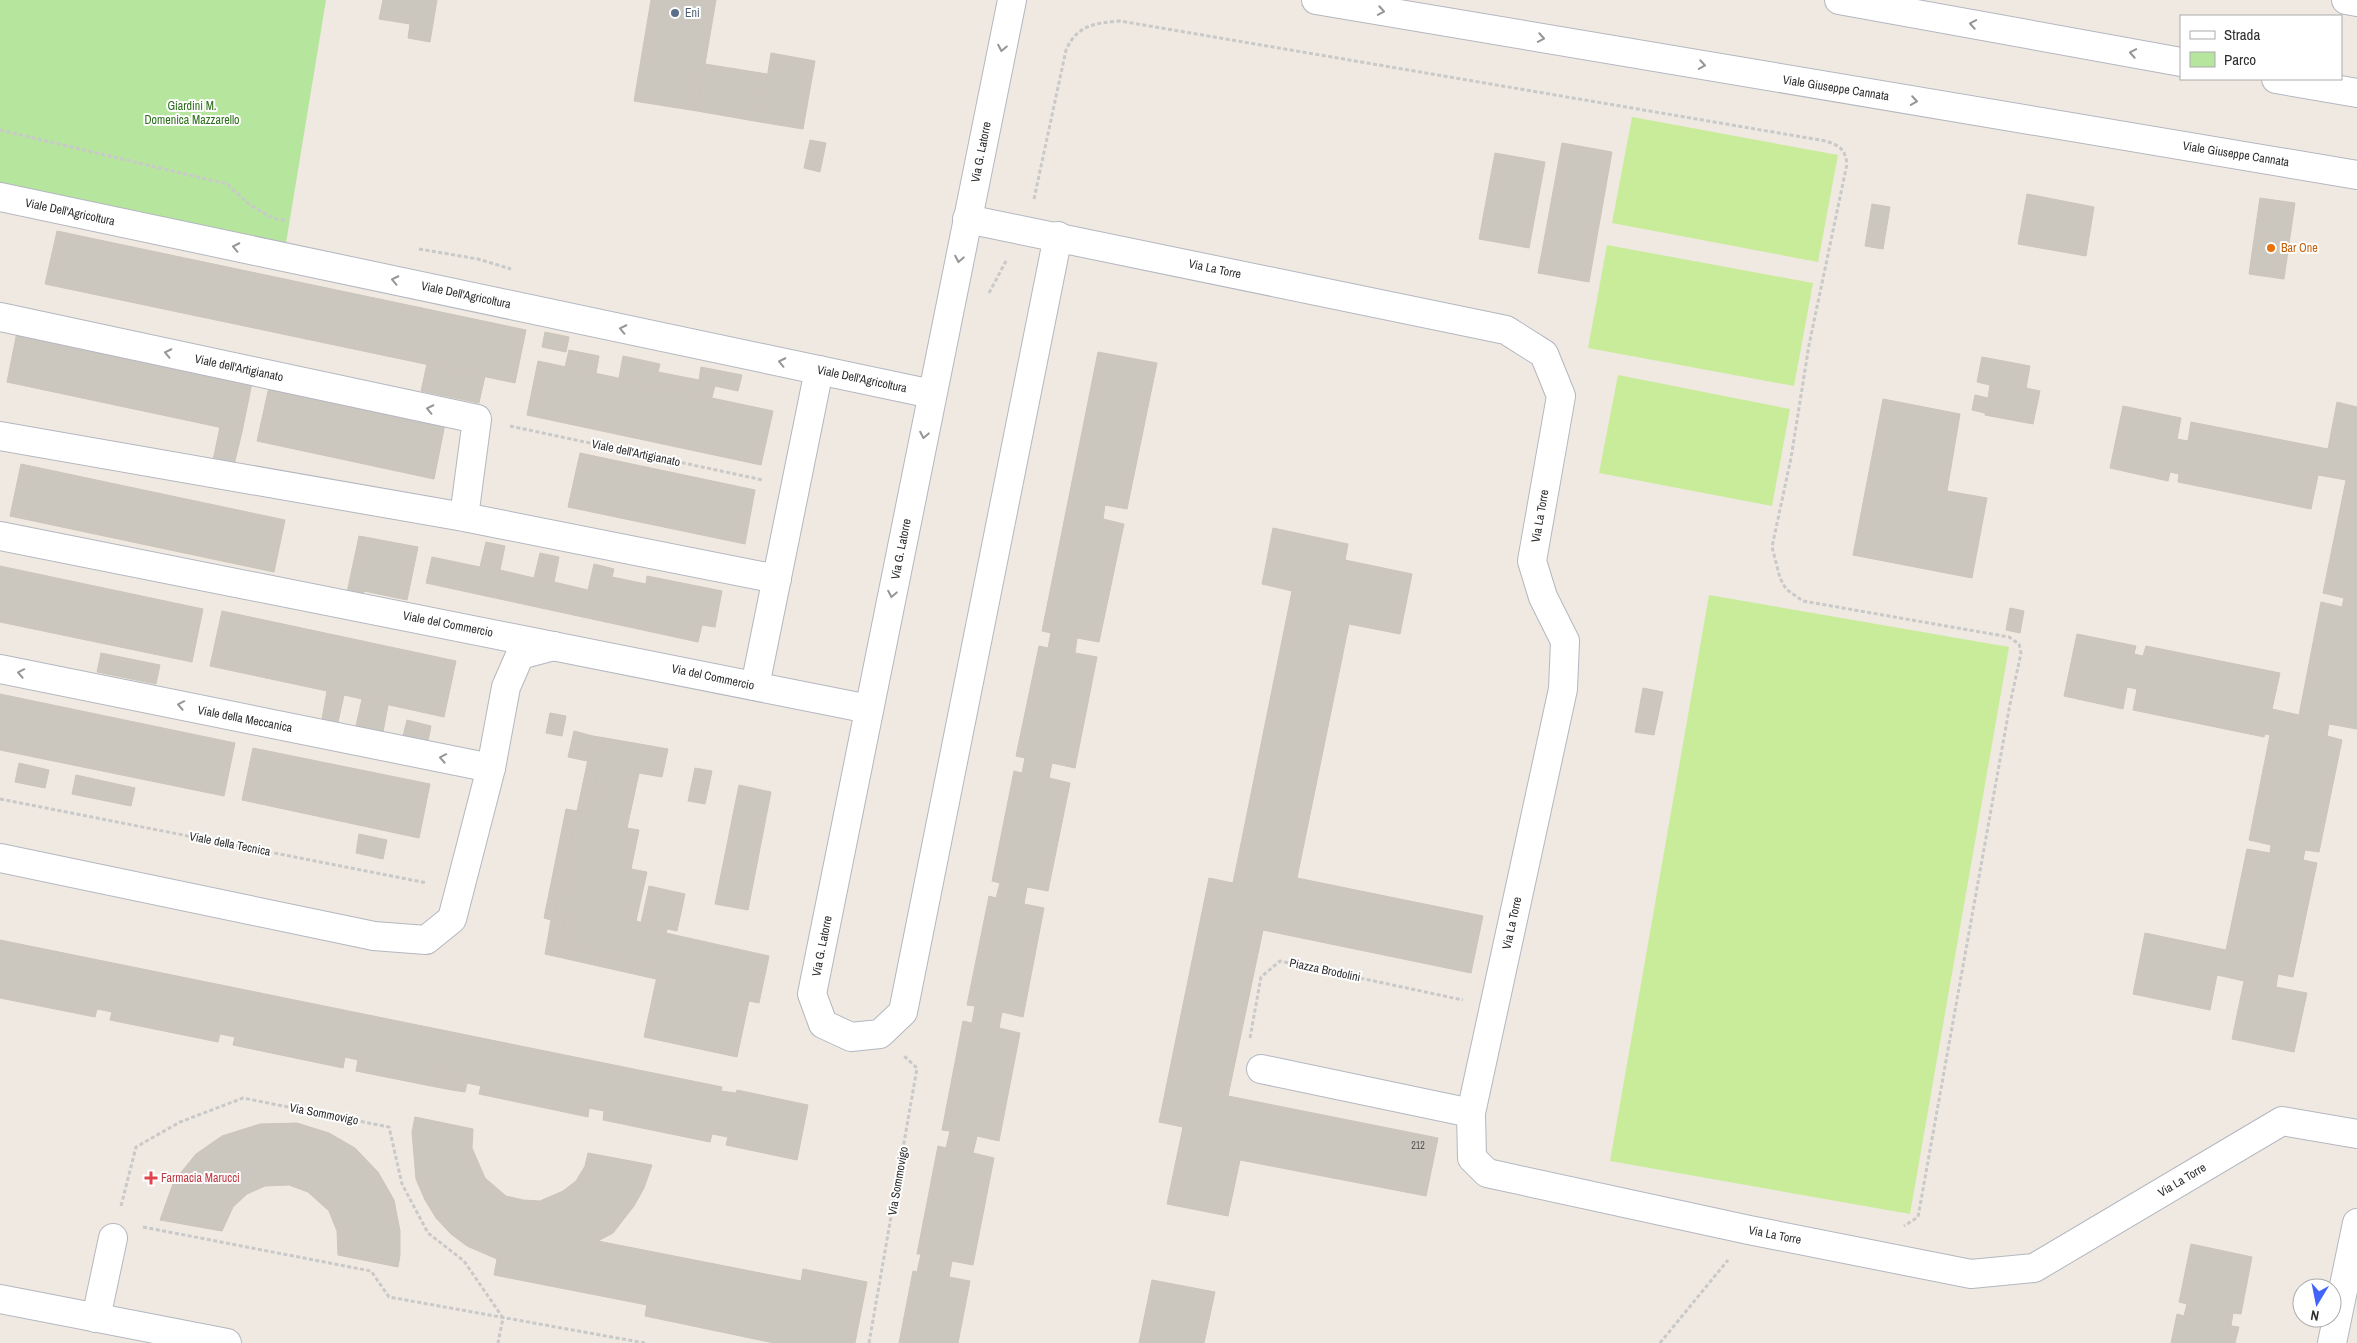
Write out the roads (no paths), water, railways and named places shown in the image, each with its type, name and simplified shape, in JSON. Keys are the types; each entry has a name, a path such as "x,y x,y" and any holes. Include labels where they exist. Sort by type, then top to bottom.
{"street":[{"name":"Via G. Latorre","path":"1012,0 812,994 823,1024 851,1038 880,1034 903,1012 1058,236"},
{"name":"Viale Giuseppe Cannata","path":"1316,0 2357,175"},
{"path":"1839,0 2180,62"},
{"path":"2346,0 2357,2"},
{"path":"2282,80 2357,93"},
{"name":"Viale Dell'Agricoltura","path":"0,197 932,394"},
{"name":"Via La Torre","path":"967,219 1058,236 1506,330 1544,354 1561,396 1532,561 1543,597 1565,641 1563,689 1471,1113 1472,1158 1487,1173 1749,1230 1971,1274 2034,1268 2282,1121 2357,1134"},
{"name":"Viale dell'Artigianato","path":"0,317 477,419 464,517"},
{"path":"755,686 819,370"},
{"path":"0,436 464,517 777,579"},
{"name":"Viale del Commercio","path":"0,536 557,645"},
{"path":"0,858 374,936 426,940 452,919 491,768 506,687 520,655 557,645"},
{"name":"Via del Commercio","path":"557,645 869,708"},
{"name":"Viale della Meccanica","path":"0,669 491,768"},
{"path":"1261,1069 1471,1113"},
{"path":"2332,1343 2357,1223"},
{"path":"96,1318 113,1238"},
{"path":"0,1299 227,1343"}],"place":[{"name":"Eni","path":"675,13"},
{"name":"Bar One","path":"2271,248"},
{"name":"Farmacia Marucci","path":"151,1178"}],"park label":[{"name":"Giardini M. Domenica Mazzarello","path":"192,113"}]}
